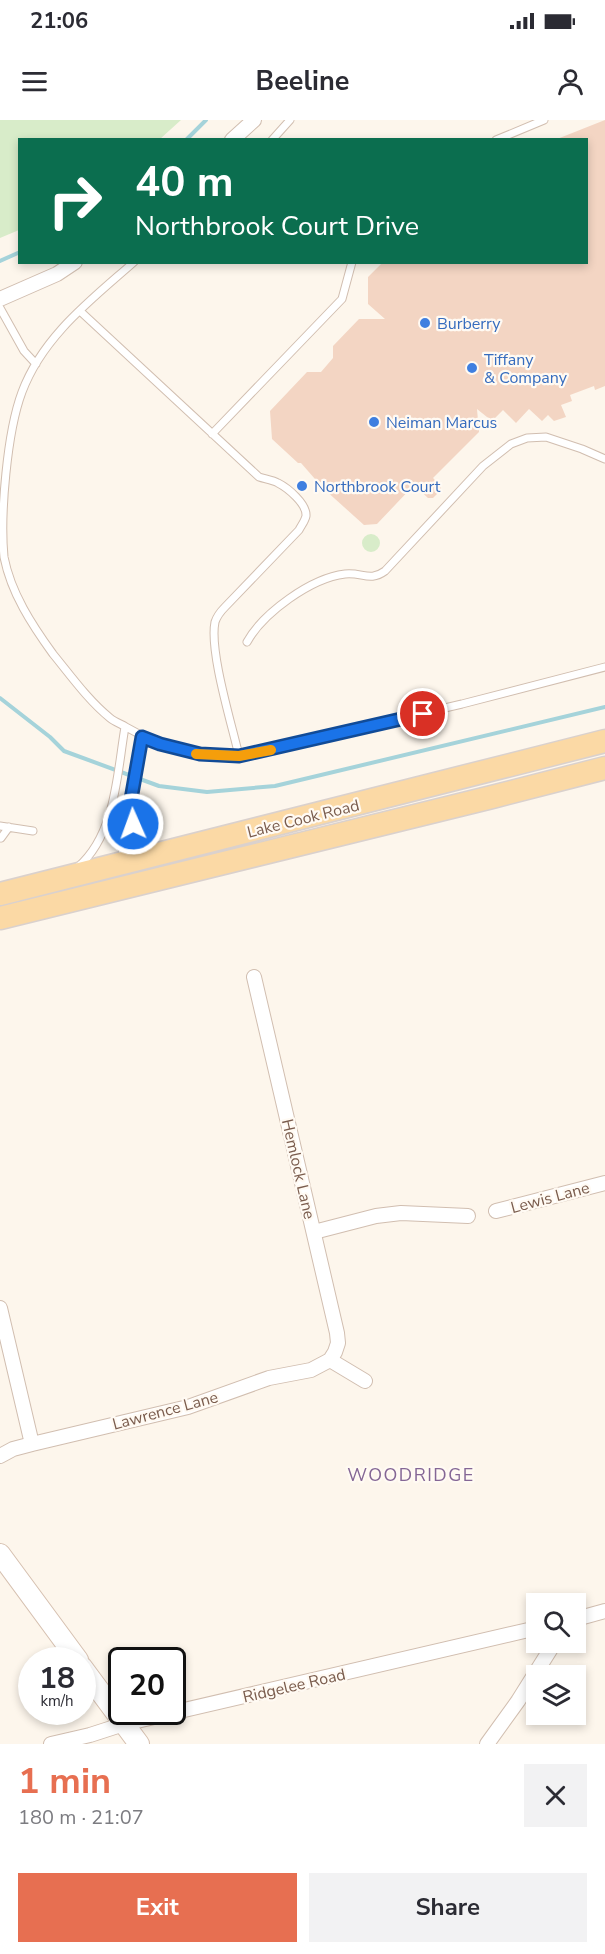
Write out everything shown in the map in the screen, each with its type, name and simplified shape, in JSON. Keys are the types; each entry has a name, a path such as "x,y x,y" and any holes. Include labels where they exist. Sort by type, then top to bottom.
{"main road":[{"name":"Lake Cook Road","path":"0,918 128,875 148,858 605,741"},
{"name":"Lake Cook Road","path":"0,894 63,879 128,875 154,881 605,768"}],"street":[{"path":"234,138 254,120"},
{"path":"0,299 57,274 72,264"},
{"name":"Hemlock Lane","path":"254,977 337,1333 338,1343 330,1360"},
{"name":"Lewis Lane","path":"496,1211 605,1183"},
{"path":"314,1232 376,1216 401,1213 468,1216"},
{"path":"0,1308 32,1443"},
{"path":"330,1360 365,1381"},
{"name":"Lawrence Lane","path":"0,1456 32,1443 188,1407 269,1378 310,1370 330,1360"},
{"path":"0,1554 68,1647"},
{"path":"586,1616 605,1611"},
{"name":"Ridgelee Road","path":"186,1710 526,1631"},
{"path":"492,1741 548,1653"},
{"path":"96,1686 108,1702"},
{"name":"Ridgelee Road","path":"51,1744 121,1725"},
{"path":"125,1725 139,1744"}],"lane":[{"path":"274,138 290,120"},
{"path":"501,138 544,120"},
{"path":"132,264 51,339 36,364 23,391 11,432 1,511 3,555 17,597 42,638 85,694 112,720 160,744 200,754 239,756 462,704 605,667"},
{"path":"212,434 342,299 351,264"},
{"path":"0,308 24,351 36,364"},
{"path":"80,310 259,477 280,483 303,505 306,516 299,530 225,606 215,623 219,668 239,756"},
{"path":"247,642 252,633 276,610 318,581 345,574 378,576 386,571 483,466 511,444 527,438 546,437 605,459"},
{"path":"63,879 82,863 103,831 112,802 125,727"},
{"path":"142,737 130,805 133,824 143,841 154,881"},
{"path":"112,802 128,875"},
{"path":"1,838 3,826 33,831"}],"green space":[{"path":"0,120 181,120 161,138 18,138 18,230 0,238"},
{"path":"371,534 379,539 380,543 375,551 371,552 363,547 362,543 367,535"}],"building":[{"path":"605,120 605,386 595,390 594,386 570,395 572,401 561,405 566,417 554,421 548,415 542,421 529,409 516,423 503,410 492,421 477,409 479,432 433,478 440,485 441,490 433,498 428,498 414,485 377,524 364,525 324,489 324,484 315,479 301,463 298,463 272,439 270,411 307,372 321,372 333,358 333,346 359,319 385,319 368,304 368,277 381,264 588,264 588,138 560,138"}],"waterway":[{"path":"188,138 206,120"},
{"path":"0,261 18,253"},
{"path":"0,698 50,737 64,751 159,786 207,792 275,786 605,707"}],"slow traffic":[{"path":"196,754 239,756 271,750"}],"place":[{"name":"Burberry","path":"425,323"},
{"name":"Tiffany & Company","path":"472,368"},
{"name":"Neiman Marcus","path":"374,422"},
{"name":"Northbrook Court","path":"302,486"}],"district":[{"name":"WOODRIDGE","path":"411,1475"}],"route":[{"path":"133,824 130,805 142,737 182,751 216,756 239,756 423,714"}]}
